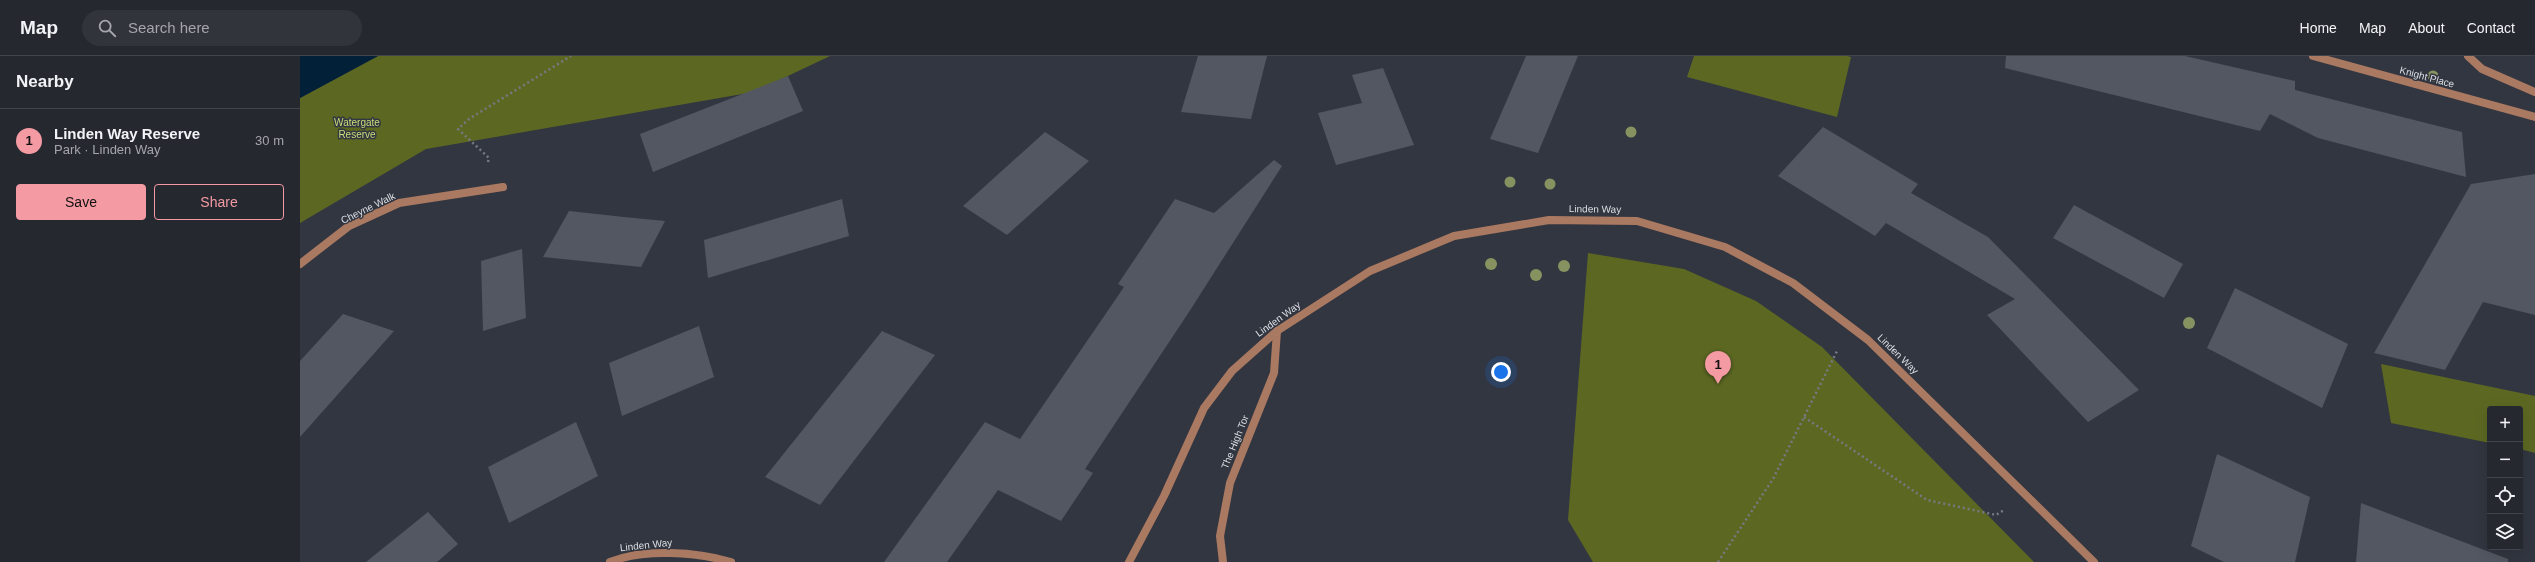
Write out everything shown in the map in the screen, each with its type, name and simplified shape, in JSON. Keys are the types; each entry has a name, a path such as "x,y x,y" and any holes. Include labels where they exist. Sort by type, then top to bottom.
{"street":[{"name":"Knight Place","path":"2313,56 2535,117"},
{"path":"2468,56 2482,69 2535,92"},
{"name":"Cheyne Walk","path":"300,264 349,226 398,203 474,190 503,187"},
{"name":"Linden Way","path":"1129,562 1164,496 1204,408 1232,371 1277,331 1370,271 1454,236 1549,220 1637,221 1725,247 1793,283 1868,340 2094,562"},
{"name":"The High Tor","path":"1223,562 1220,536 1230,483 1274,373 1277,331"},
{"name":"Linden Way","path":"610,562 617,558 665,552 710,555 731,562"}],"path":[{"path":"474,190 489,158 458,129 469,119 571,56"},
{"path":"1718,562 1773,479 1850,326"},
{"path":"1804,417 1927,500 1996,515 2028,498"}],"green space":[{"name":"Watergate Reserve","path":"378,56 830,56 754,92 426,149 300,223 300,98"},
{"path":"1694,56 1851,57 1837,117 1687,77"},
{"path":"1588,253 1684,269 1756,301 1822,347 2034,562 1593,562 1568,520"},
{"path":"2381,364 2535,396 2535,453 2523,450 2523,406 2487,406 2487,442 2391,423"}],"water":[{"path":"300,56 378,56 300,98"}],"building":[{"path":"1198,56 1267,56 1251,119 1181,112"},
{"path":"1526,56 1578,56 1538,153 1490,139"},
{"path":"2006,56 2185,56 2295,81 2295,90 2462,132 2466,177 2318,138 2270,114 2260,131 2005,68"},
{"path":"1383,68 1414,145 1336,165 1318,113 1362,103 1352,75"},
{"path":"788,76 803,111 653,172 640,134"},
{"path":"1823,127 1918,184 1911,193 1988,237 2139,390 2088,422 1987,315 2015,299 1886,223 1875,236 1778,176"},
{"path":"1045,132 1089,161 1007,235 963,206"},
{"path":"1274,160 1282,166 1189,312 1085,469 1093,473 1061,521 998,490 947,562 884,562 985,422 1020,439 1124,287 1118,284 1175,199 1214,213"},
{"path":"2535,174 2535,315 2483,302 2445,370 2374,353 2471,184"},
{"path":"842,199 849,236 708,278 704,240"},
{"path":"2074,205 2183,264 2164,298 2053,238"},
{"path":"569,211 665,221 641,267 543,257"},
{"path":"522,249 526,318 483,331 481,261"},
{"path":"2235,288 2348,344 2322,408 2207,348"},
{"path":"343,314 394,331 300,437 300,361"},
{"path":"699,326 714,377 622,416 609,363"},
{"path":"882,331 935,355 820,505 765,477"},
{"path":"576,422 598,476 509,523 488,467"},
{"path":"2217,454 2310,497 2295,562 2224,562 2191,546"},
{"path":"2361,503 2508,559 2508,562 2356,562"},
{"path":"428,512 458,544 437,562 366,562"}],"place":[{"name":"Linden Way Reserve","path":"1718,384"}]}
